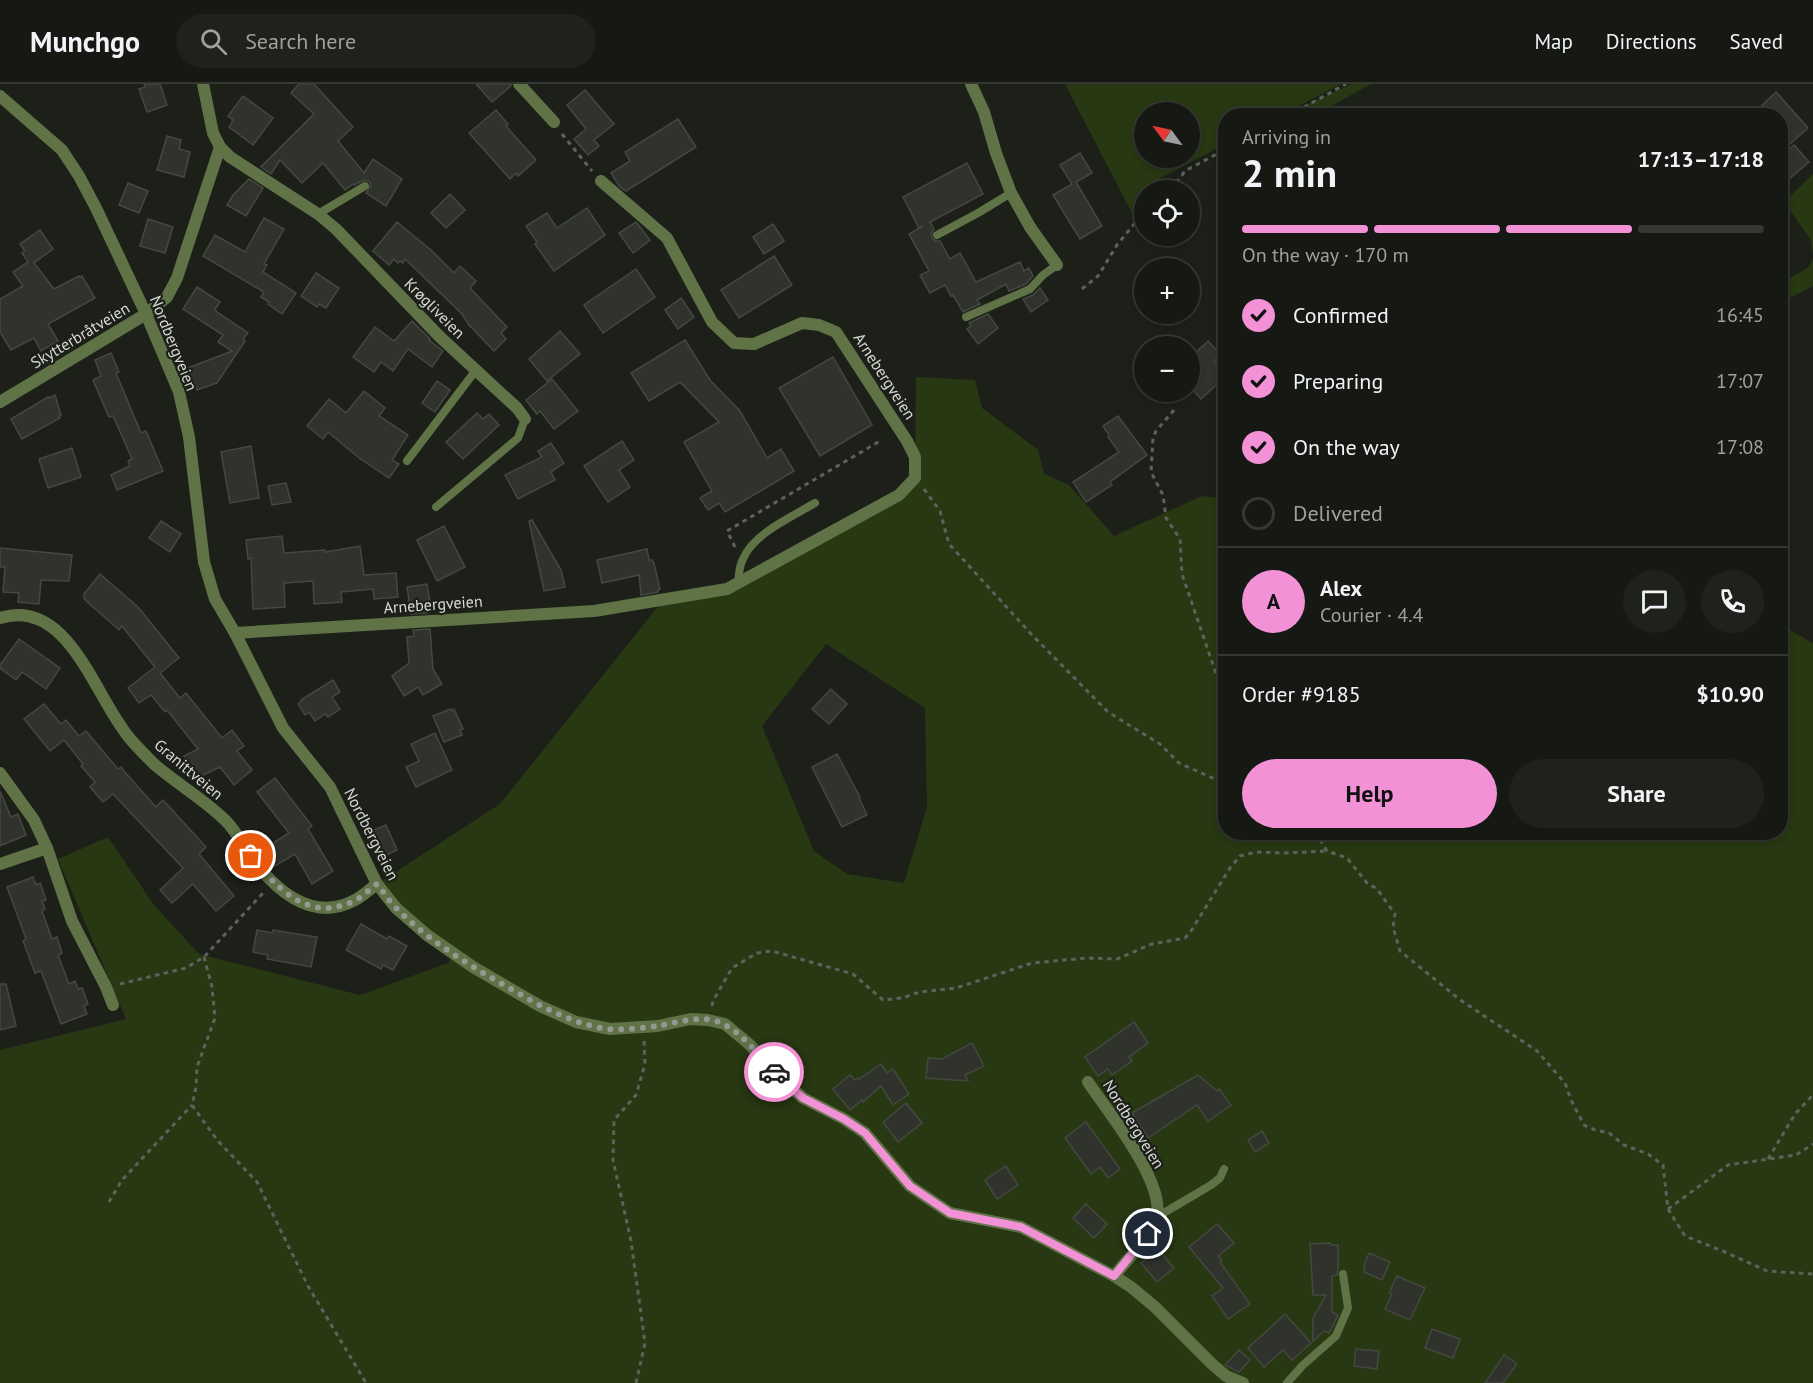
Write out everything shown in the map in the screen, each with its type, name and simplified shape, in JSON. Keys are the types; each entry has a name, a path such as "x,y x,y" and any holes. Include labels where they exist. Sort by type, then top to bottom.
{"street":[{"path":"146,314 167,297 177,278 220,147 213,133 202,84"},
{"path":"519,84 554,122"},
{"path":"971,84 984,112 1011,193 1030,227 1057,265"},
{"name":"Nordbergveien","path":"0,96 54,143 67,158 96,208 146,314 178,392 189,437 204,562 215,599 284,728 330,787 377,884 396,908 427,935 473,967 540,1006 576,1022 610,1029 657,1026 691,1019 725,1024 803,1098 844,1119 865,1133 910,1186 950,1213 1021,1227 1114,1276 1155,1307 1226,1376 1243,1383"},
{"name":"Krøgliveien","path":"220,147 231,157 318,214 336,229 411,307 517,408 525,419"},
{"name":"Arnebergveien","path":"235,633 594,611 727,589 899,495 915,478 915,457 907,441 836,332 819,325 802,323 754,344 734,343 712,322 667,237 601,181"},
{"name":"Skytterbråtveien","path":"0,402 146,314"},
{"name":"Granittveien","path":"0,618 29,614 51,626 68,642 82,660 116,720 130,739 154,764 228,822 273,883 290,897 314,907 333,908 354,900 377,884"},
{"path":"0,773 34,820 47,848 72,921 113,1005"},
{"path":"0,864 47,848"},
{"name":"Nordbergveien","path":"1088,1082 1143,1163 1157,1196 1158,1217"},
{"path":"1114,1276 1148,1234 1158,1217"}],"lane":[{"path":"318,214 365,186"},
{"path":"937,235 1011,193"},
{"path":"966,317 1030,289 1043,275 1057,265"},
{"path":"407,461 476,370"},
{"name":"Krøgliveien","path":"436,507 518,438 525,419"},
{"path":"738,583 742,560 761,536 815,503"},
{"path":"1158,1217 1211,1185 1220,1178 1224,1169"},
{"path":"1287,1383 1302,1366 1336,1336 1348,1308 1343,1274"}],"path":[{"path":"1302,108 1346,84"},
{"path":"554,122 601,181"},
{"path":"1178,180 1185,171 1218,153"},
{"path":"1082,289 1098,276 1134,225"},
{"path":"1174,410 1156,431 1153,438 1151,472 1163,495 1166,518 1180,539 1182,574 1218,680"},
{"path":"742,560 727,531 880,441"},
{"path":"915,478 940,511 949,544 1033,636 1108,712 1160,744 1179,763 1218,780"},
{"path":"1321,840 1327,851"},
{"path":"708,1020 713,1001 732,968 757,953 772,951 854,974 883,1000 902,998 920,992 956,988 1032,963 1087,958 1117,959 1152,944 1185,938 1240,856 1256,852 1284,854 1327,851 1347,858 1367,884 1377,890 1395,914 1393,927 1400,951 1459,999 1537,1051 1565,1083 1584,1125 1609,1133 1624,1145 1648,1154 1663,1165 1668,1209 1685,1236 1767,1271 1813,1274"},
{"path":"106,987 186,968 204,957 273,883"},
{"path":"109,1202 122,1180 192,1105 196,1087 196,1067 215,1018 212,987 204,957"},
{"path":"636,1383 645,1343 631,1241 613,1160 613,1150 614,1120 636,1095 645,1064 643,1027"},
{"path":"1768,1159 1795,1114 1813,1095"},
{"path":"192,1105 217,1140 257,1182 308,1286 366,1383"},
{"path":"1668,1209 1728,1165 1796,1155 1813,1144"}],"green space":[{"path":"1065,84 1341,84 1295,108 1218,108 1218,148 1200,157 1200,102 1134,102 1134,168 1180,168 1157,180 1134,180 1134,217"},
{"path":"1352,84 1371,84 1328,108 1299,108"},
{"path":"1813,174 1813,254 1811,240 1788,208 1788,198"},
{"path":"1813,259 1813,286 1788,298 1788,279 1809,267"},
{"path":"916,377 975,380 982,408 1038,450 1044,474 1069,485 1114,536 1202,496 1218,498 1218,840 1788,840 1788,629 1813,643 1813,1383 0,1383 0,1050 126,1019 58,859 108,837 154,905 199,954 360,995 448,963 454,955 377,884 500,804 664,599 727,589 899,495 915,478","holes":["826,644 925,708 927,807 904,883 847,874 814,851 762,726"]}],"building":[{"path":"144,84 160,84 167,105 147,112 139,89 145,87"},
{"path":"299,84 314,84 353,127 338,141 364,173 373,159 402,179 386,206 366,193 371,186 369,181 364,180 353,184 345,190 323,163 302,183 280,160 271,174 261,167 314,114 291,93"},
{"path":"476,84 511,84 511,86 492,102"},
{"path":"585,90 614,124 594,140 599,146 588,155 574,139 586,129 567,105"},
{"path":"1776,92 1808,128 1790,144 1788,142 1788,108 1759,108"},
{"path":"243,96 273,118 253,145 229,127 233,120 228,116"},
{"path":"496,110 508,124 506,126 536,160 518,176 516,173 510,179 469,133"},
{"path":"678,119 696,147 626,191 620,187 611,173 630,161 625,152"},
{"path":"167,136 181,140 179,149 190,152 184,177 157,170"},
{"path":"1794,145 1809,162 1788,180 1788,150"},
{"path":"1080,153 1092,173 1076,182 1102,226 1080,239 1053,195 1072,184 1060,165"},
{"path":"967,163 983,194 930,222 934,229 931,234 932,238 940,241 950,259 960,253 976,282 1020,262 1024,271 1029,268 1033,276 1026,284 1009,291 1006,284 977,300 980,304 963,312 945,285 930,293 920,275 929,271 909,234 923,226 919,228 903,197"},
{"path":"249,179 263,188 246,216 227,205 233,195"},
{"path":"128,183 148,191 139,213 119,205"},
{"path":"450,194 465,210 446,228 431,213"},
{"path":"587,208 605,235 554,271 535,244 537,242 526,226 547,213 557,228"},
{"path":"264,218 284,229 264,264 267,265 263,272 296,293 282,314 261,297 264,292 203,256 215,235 245,252"},
{"path":"148,219 173,227 165,253 140,246"},
{"path":"397,222 431,250 454,273 460,266 476,281 470,288 507,327 501,333 506,339 494,351 468,324 461,313 405,259 403,263 400,261 398,263 394,259 389,265 373,251"},
{"path":"636,222 650,240 633,253 619,233"},
{"path":"773,224 784,241 764,254 753,237"},
{"path":"40,230 53,249 34,263 54,289 82,276 95,298 48,324 58,341 41,351 34,338 11,350 0,332 0,299 23,286 13,272 28,262 22,253 25,251 20,244"},
{"path":"774,256 792,285 739,318 721,290"},
{"path":"636,269 655,297 603,333 584,305"},
{"path":"316,273 339,288 326,308 319,304 317,307 301,296"},
{"path":"197,287 220,302 215,309 217,312 248,333 217,383 197,390 188,368 232,351 218,342 223,335 183,309"},
{"path":"1040,288 1048,300 1031,312 1023,299 1033,295"},
{"path":"681,298 694,317 678,329 665,310"},
{"path":"988,314 998,328 978,344 967,329 971,326 969,323"},
{"path":"412,321 429,340 443,351 432,367 408,349 393,371 381,362 374,372 353,357 375,327 394,341"},
{"path":"560,331 580,354 547,381 529,359"},
{"path":"685,340 710,380 740,411 767,458 781,449 794,471 725,512 719,503 708,510 700,498 712,491 684,442 719,422 680,382 649,401 631,373"},
{"path":"1208,341 1218,352 1218,358 1214,361 1218,365 1218,383 1201,399 1200,349"},
{"path":"111,353 119,372 116,373 141,433 146,431 163,471 117,490 111,475 130,466 128,461 132,459 113,416 109,417 93,380 101,376 95,360"},
{"path":"833,357 872,425 820,456 779,388"},
{"path":"552,379 578,411 554,429 540,411 537,414 526,400"},
{"path":"437,381 450,390 435,412 422,403"},
{"path":"364,391 385,408 379,416 408,435 392,460 399,464 389,478 359,458 328,432 323,439 307,426 329,399 346,413"},
{"path":"55,395 60,418 22,439 11,419"},
{"path":"477,413 483,419 489,414 499,425 463,459 446,442"},
{"path":"1118,416 1147,455 1110,482 1112,485 1086,502 1073,482 1119,452 1103,426"},
{"path":"622,441 634,460 619,470 630,487 608,502 584,466"},
{"path":"551,443 564,463 551,472 555,480 518,499 505,475 542,457 538,451"},
{"path":"251,446 259,498 230,503 221,452"},
{"path":"72,448 81,477 48,488 39,459"},
{"path":"286,483 291,502 272,505 268,486"},
{"path":"532,520 561,570 565,587 544,591 529,521"},
{"path":"161,521 181,534 170,552 149,538"},
{"path":"444,526 465,567 437,581 417,540"},
{"path":"282,536 284,553 325,550 325,552 360,546 364,575 396,573 398,597 374,599 373,589 341,592 342,602 314,604 313,581 284,583 285,607 253,609 251,558 248,559 246,540"},
{"path":"0,548 72,555 69,581 41,580 39,604 18,602 19,593 3,592 5,567 0,567"},
{"path":"647,549 649,560 654,563 660,589 658,592 641,595 639,575 602,583 597,560"},
{"path":"100,574 138,607 179,658 160,673 180,698 186,693 222,738 232,730 244,746 237,751 252,770 234,785 220,767 195,779 184,756 198,749 167,710 165,712 151,695 139,703 128,688 155,667 122,626 119,630 84,599 84,594"},
{"path":"427,584 431,608 428,609 428,613 411,614 407,587"},
{"path":"430,629 433,669 442,684 423,695 418,687 404,696 392,676 409,663 407,637 414,636 413,630"},
{"path":"19,639 60,668 46,689 22,672 16,680 0,668"},
{"path":"333,680 340,692 332,697 340,709 328,717 325,714 315,721 309,712 305,715 298,704 301,700"},
{"path":"831,689 847,704 829,724 812,709"},
{"path":"44,704 61,724 66,720 79,736 86,731 118,769 121,767 156,807 163,800 206,847 199,854 234,896 216,911 193,884 172,903 160,890 183,868 113,794 103,802 90,787 95,782 64,740 50,751 24,719"},
{"path":"451,709 452,711 454,709 463,729 460,730 462,735 444,742 433,716"},
{"path":"435,733 452,770 416,787 406,767 419,761 411,744"},
{"path":"837,754 867,815 842,827 812,767"},
{"path":"275,778 312,826 308,829 333,871 312,884 295,854 273,867 262,850 289,833 257,792"},
{"path":"0,791 11,817 18,814 26,835 0,846"},
{"path":"386,825 397,850 379,859 367,833"},
{"path":"33,877 36,885 40,883 45,897 46,900 42,901 45,909 42,911 52,939 57,937 62,953 58,955 69,984 75,981 78,989 82,988 88,1004 84,1006 87,1014 61,1024 41,971 35,973 23,941 26,939 7,887"},
{"path":"361,924 387,939 389,936 407,946 393,970 383,965 381,969 346,950"},
{"path":"257,930 272,933 273,930 317,937 311,967 267,959 268,955 253,952"},
{"path":"0,984 6,984 16,1026 0,1030"},
{"path":"1134,1022 1148,1043 1129,1057 1132,1061 1112,1075 1108,1069 1098,1076 1085,1057"},
{"path":"972,1043 984,1066 965,1075 968,1081 926,1078 928,1058 942,1059"},
{"path":"881,1064 887,1073 893,1069 909,1094 893,1105 881,1086 850,1110 833,1089 850,1075 855,1080 859,1079"},
{"path":"1198,1075 1217,1091 1219,1089 1231,1105 1208,1121 1197,1105 1148,1138 1132,1113"},
{"path":"906,1103 922,1123 898,1142 883,1122"},
{"path":"1086,1122 1120,1169 1108,1178 1100,1167 1091,1174 1065,1138"},
{"path":"1262,1131 1269,1143 1255,1152 1248,1140"},
{"path":"1006,1166 1018,1185 997,1199 985,1180"},
{"path":"1086,1204 1107,1224 1094,1238 1073,1218"},
{"path":"1217,1224 1234,1243 1218,1256 1222,1260 1220,1262 1250,1304 1228,1319 1212,1296 1223,1288 1189,1247"},
{"path":"1310,1244 1338,1245 1338,1270 1337,1275 1332,1276 1332,1312 1338,1315 1329,1333 1324,1331 1313,1341 1313,1318 1326,1295 1313,1295"},
{"path":"1158,1249 1174,1268 1157,1282 1141,1263"},
{"path":"1369,1253 1390,1262 1382,1280 1364,1272"},
{"path":"1397,1276 1425,1288 1410,1320 1385,1309"},
{"path":"1285,1314 1311,1343 1292,1360 1283,1350 1264,1367 1248,1348"},
{"path":"1432,1329 1460,1339 1453,1358 1425,1348"},
{"path":"1356,1349 1379,1351 1377,1369 1354,1366"},
{"path":"1239,1350 1250,1360 1239,1372 1225,1365"},
{"path":"1504,1355 1517,1364 1503,1383 1485,1383"}],"way so far":[{"path":"251,856 273,883 290,897 314,907 333,908 354,900 377,884 396,908 427,935 473,967 540,1006 576,1022 610,1029 657,1026 691,1019 725,1024 748,1044 774,1072"}],"route":[{"path":"774,1072 803,1098 844,1119 865,1133 910,1186 950,1213 1021,1227 1114,1276 1148,1234"}]}
